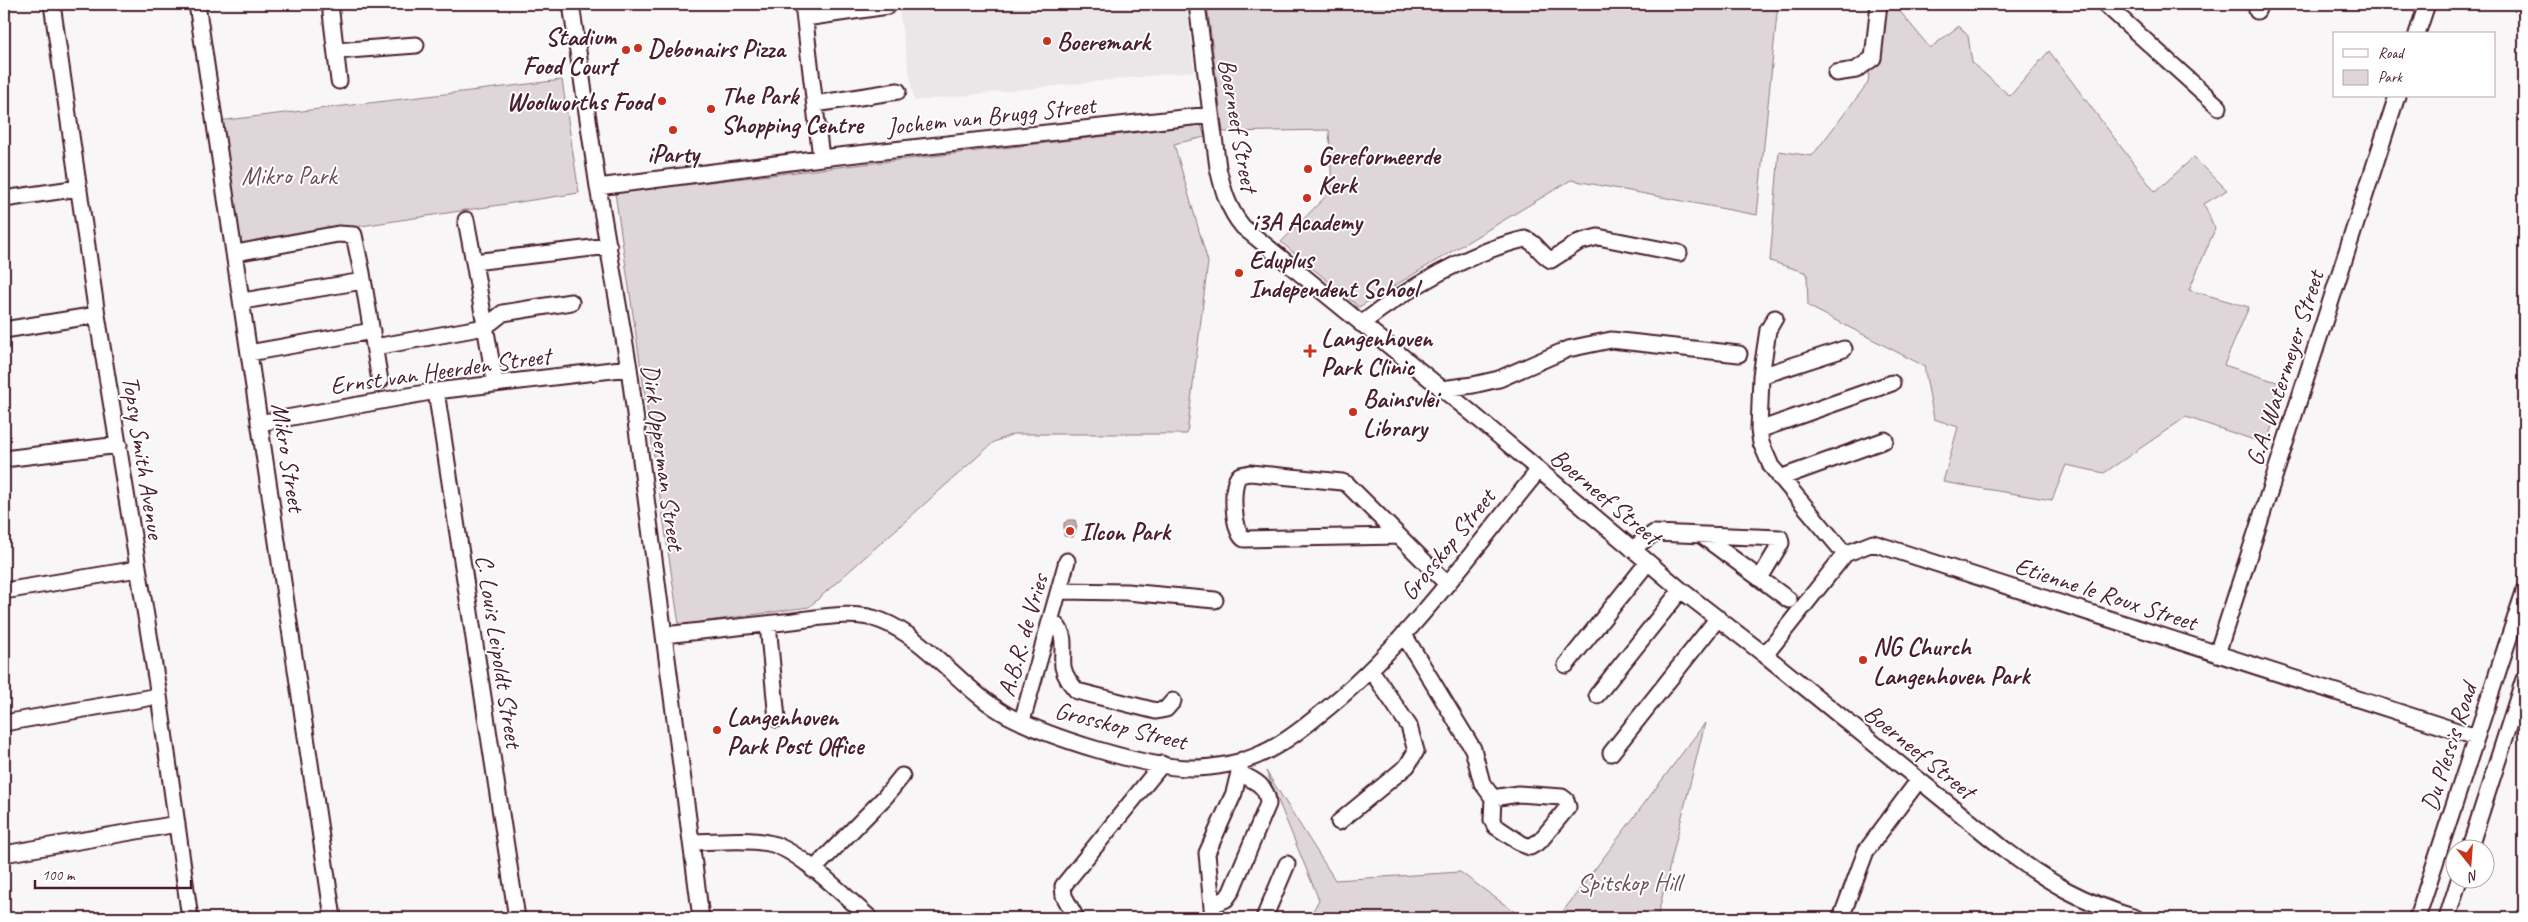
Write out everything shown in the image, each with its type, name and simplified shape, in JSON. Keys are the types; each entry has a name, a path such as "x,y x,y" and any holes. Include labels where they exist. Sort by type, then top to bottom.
{"street":[{"name":"Topsy Smith Avenue","path":"52,4 97,315 159,696 190,918"},
{"name":"Mikro Street","path":"197,4 236,253 258,423 309,747 333,918"},
{"path":"330,4 339,81"},
{"name":"Dirk Opperman Street","path":"571,4 598,187 629,368 701,918"},
{"name":"Boerneef Street","path":"1197,4 1210,115 1224,194 1236,219 1250,233 1441,389 1681,590 1765,655 1918,781 2040,877 2077,897 2132,918"},
{"path":"1836,73 1856,70 1873,58 1879,4"},
{"path":"2105,4 2219,107"},
{"path":"2418,32 2427,4"},
{"path":"821,158 804,11 888,6"},
{"path":"336,50 416,45"},
{"path":"816,104 898,91"},
{"name":"G.A. Watermeyer Street","path":"2216,654 2396,98"},
{"name":"Jochem van Brugg Street","path":"598,187 821,158 1210,115"},
{"path":"4,199 79,188"},
{"path":"466,220 495,383"},
{"path":"236,253 338,234 352,234 356,238 380,381"},
{"path":"1361,324 1391,301 1429,278 1490,251 1525,239 1530,240 1540,253 1551,260 1579,242 1598,237 1679,253"},
{"path":"474,262 609,246"},
{"path":"243,301 364,281"},
{"path":"375,347 485,327 503,313 571,302"},
{"path":"4,330 97,315"},
{"path":"1765,655 1845,554 1780,478 1765,455 1759,430 1761,376 1768,330 1775,318"},
{"path":"249,353 372,332"},
{"path":"1441,389 1473,386 1499,379 1568,349 1611,340 1740,354"},
{"path":"1761,376 1844,349"},
{"name":"Ernst van Heerden Street","path":"258,423 436,391 629,368"},
{"path":"1759,430 1892,383"},
{"name":"C. Louis Leipoldt Street","path":"436,391 517,918"},
{"path":"1780,478 1885,440"},
{"path":"4,459 119,446"},
{"name":"Grosskop Street","path":"664,635 845,616 882,620 908,636 966,686 1006,714 1061,738 1162,764 1193,768 1241,767 1289,738 1346,694 1371,670 1404,635 1538,471"},
{"path":"1399,536 1244,539 1238,534 1235,524 1235,483 1237,477 1250,473 1342,482 1399,536 1446,583"},
{"path":"1632,549 1654,533 1780,538 1782,543 1760,578"},
{"path":"1701,535 1789,600"},
{"name":"Etienne le Roux Street","path":"1845,554 1873,543 1888,547 2476,737"},
{"name":"A.B.R. de Vries","path":"1022,721 1060,591 1066,561"},
{"path":"1566,665 1648,562"},
{"path":"4,591 138,569"},
{"path":"1597,695 1681,590"},
{"path":"1060,591 1127,592 1215,600"},
{"name":"Du Plessis Road","path":"2418,918 2524,592"},
{"path":"1611,754 1718,618"},
{"path":"1051,620 1058,625 1064,637 1063,668 1070,683 1077,691 1156,711 1166,709 1173,701"},
{"path":"768,624 777,719"},
{"path":"1404,635 1473,749 1482,783 1493,798 1492,820 1494,826 1527,846 1540,841 1568,807 1568,803 1562,797 1518,794 1493,798"},
{"path":"1339,822 1407,766 1416,751 1410,726 1371,670"},
{"name":"Du Plessis Road","path":"2472,840 2524,679"},
{"path":"4,723 159,696"},
{"path":"1076,918 1064,896 1064,886 1162,764"},
{"path":"1241,767 1264,790 1268,804 1231,892 1212,912 1207,852 1234,793 1241,767"},
{"path":"813,870 885,797 902,776"},
{"path":"1841,918 1866,851 1918,781"},
{"path":"4,854 177,824"},
{"path":"691,842 770,843 787,850 870,918"},
{"path":"1264,918 1287,864"},
{"path":"2447,918 2456,890"}],"shaded area":[{"name":"Boeremark","path":"898,4 1187,4 1194,71 914,101"},
{"name":"Ilcon Park","path":"1068,520 1075,520 1077,527 1073,537 1064,536 1064,523"}],"green space":[{"path":"1207,4 1778,4 1757,215 1571,180 1359,307 1281,242 1332,190 1329,130 1223,132"},
{"path":"1876,4 1894,4 1930,48 1959,26 1968,36 1972,63 2010,96 2049,51 2155,192 2194,157 2227,190 2204,204 2215,229 2189,290 2249,307 2224,365 2286,385 2266,444 2186,417 2104,473 2066,465 2052,500 1943,482 1958,427 1934,419 1924,366 1808,306 1807,273 1770,261 1779,151 1812,156 1868,83"},
{"name":"Mikro Park","path":"562,80 579,193 236,245 218,121"},
{"path":"1201,125 1205,137 1174,144 1208,262 1187,434 1013,434 994,442 809,607 679,625 615,193"},
{"name":"Spitskop Hill","path":"1705,723 1657,918 1558,918"},
{"name":"Spitskop Hill","path":"1266,771 1335,880 1460,872 1523,918 1309,918 1319,900"}],"place":[{"name":"Boeremark","path":"1047,41"},
{"name":"Debonairs Pizza","path":"638,48"},
{"name":"Stadium Food Court","path":"626,50"},
{"name":"Woolworths Food","path":"662,101"},
{"name":"The Park Shopping Centre","path":"711,109"},
{"name":"iParty","path":"673,130"},
{"name":"Gereformeerde Kerk","path":"1308,169"},
{"name":"i3A Academy","path":"1307,198"},
{"name":"Eduplus Independent School","path":"1239,273"},
{"name":"Langenhoven Park Clinic","path":"1310,351"},
{"name":"Bainsvlei Library","path":"1353,412"},
{"name":"Ilcon Park","path":"1070,531"},
{"name":"NG Church Langenhoven Park","path":"1863,660"},
{"name":"Langenhoven Park Post Office","path":"717,730"}]}
